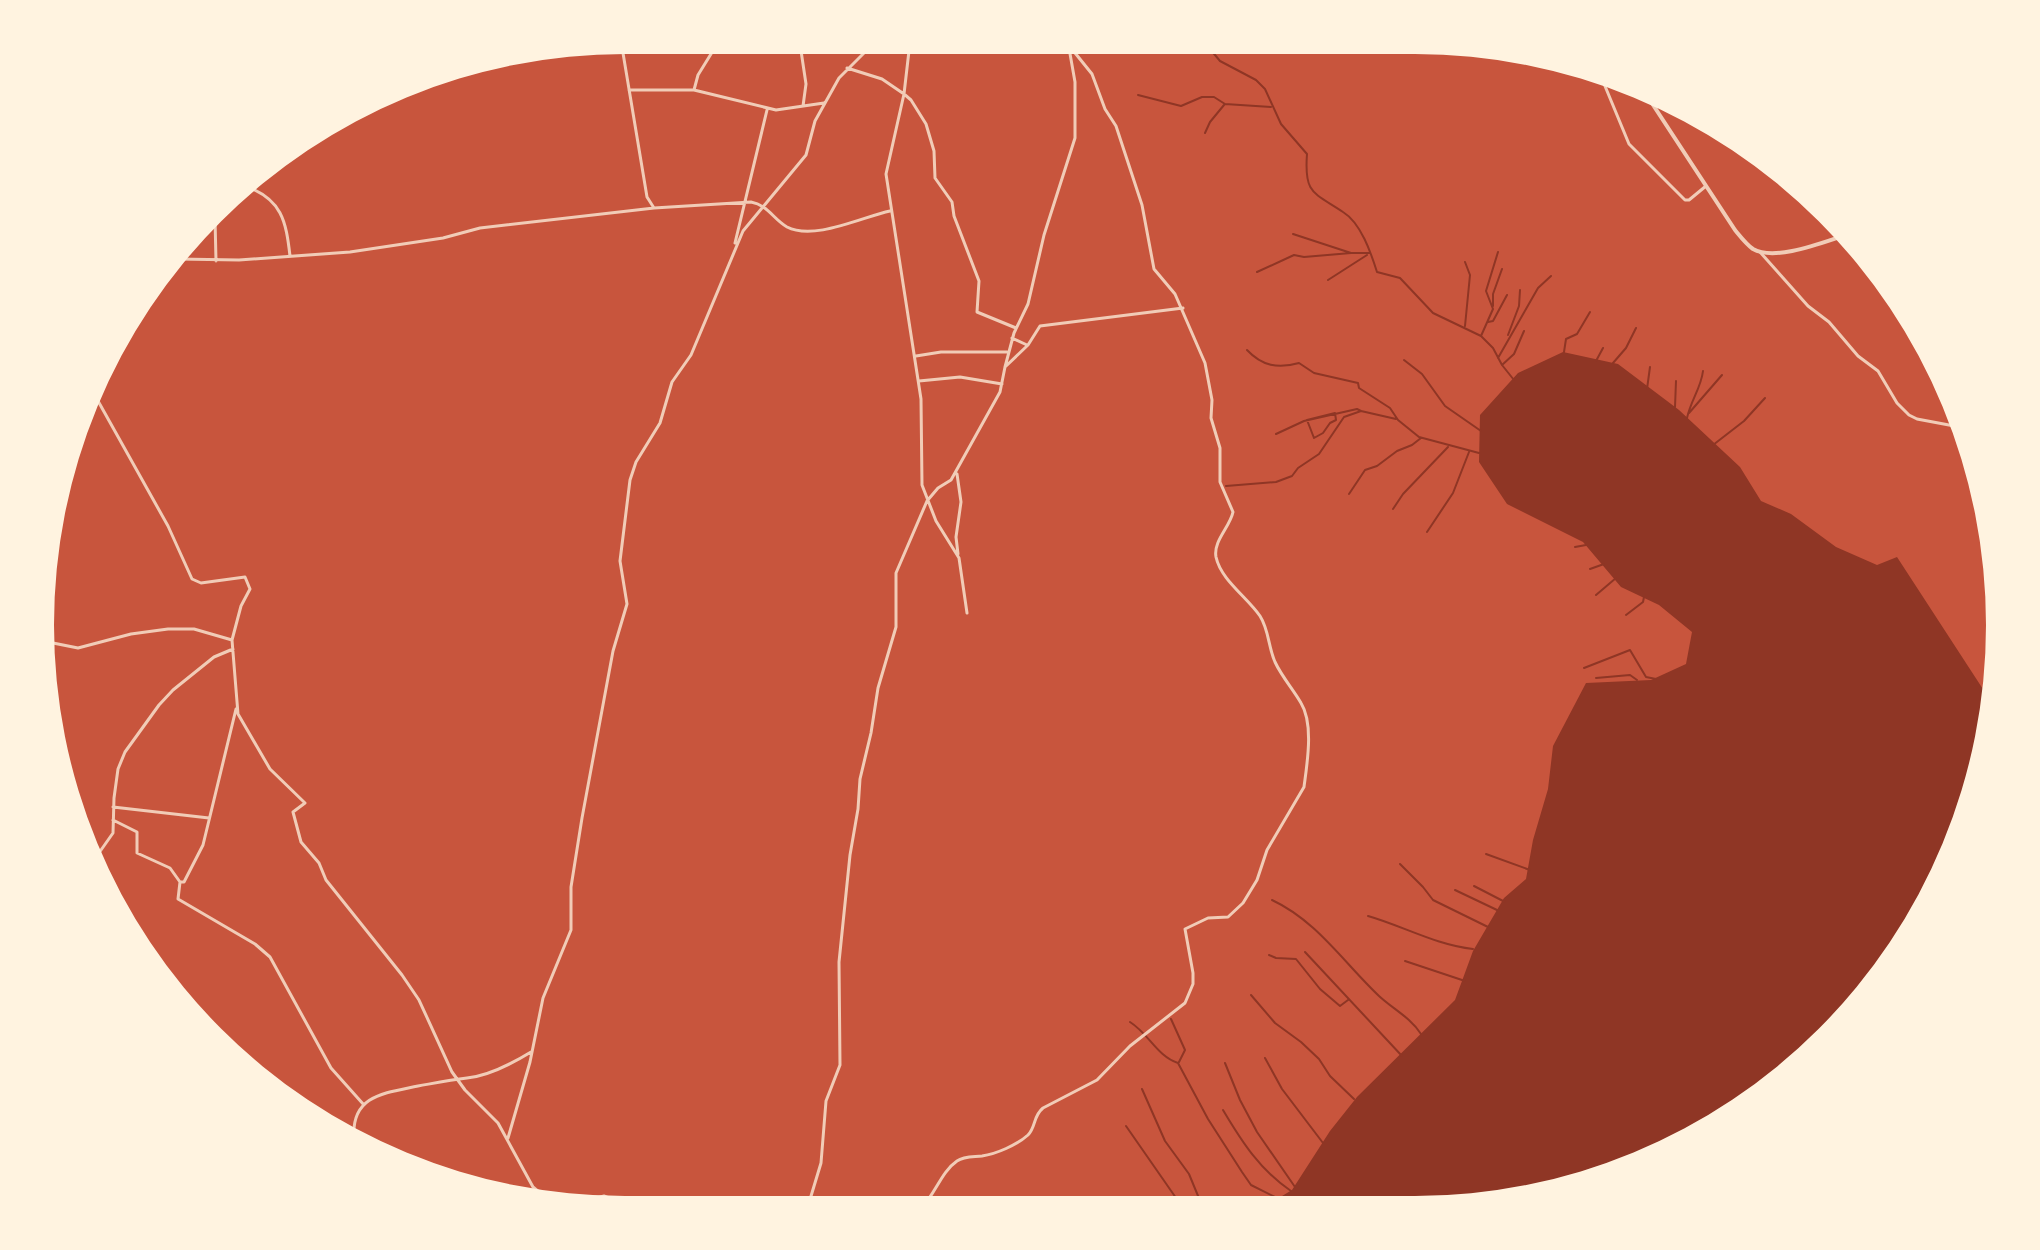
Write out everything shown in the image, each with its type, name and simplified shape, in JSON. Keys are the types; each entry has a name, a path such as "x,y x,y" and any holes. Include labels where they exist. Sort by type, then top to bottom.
{"street":[{"path":"623,54 647,197 654,208"},
{"path":"694,90 698,75 711,54"},
{"path":"802,54 806,84 803,106"},
{"path":"508,1138 543,998 571,930 571,887 582,818 610,664 627,604 620,561 630,480 636,462 660,423 672,382 691,355 734,247 743,231 806,155 815,121 824,103 847,68 864,54"},
{"path":"909,54 904,94 886,169 919,381 920,471 927,501 959,558"},
{"path":"811,1196 821,1163 826,1101 840,1065 839,962 860,779 881,672 896,627 896,573 927,501 938,488 948,484 957,471 1000,392 1007,352 1028,304 1044,235 1076,130 1075,82 1070,54"},
{"path":"933,1196 941,1179 955,1163 999,1151 1025,1137 1030,1133 1036,1114 1043,1108 1097,1080 1130,1046 1185,1003 1193,984 1193,973 1185,929 1208,918 1228,917 1243,903 1257,880 1267,850 1304,787 1309,733 1303,704 1275,662 1266,626 1247,598 1223,572 1216,557 1217,546 1232,517 1233,505 1220,482 1220,448 1211,418 1212,400 1205,363 1183,308 1154,269 1142,205 1128,170 1121,138 1105,109 1092,74 1076,54"},
{"path":"847,68 882,79 911,100 926,124 934,151 935,178 952,202 979,281 977,312 1016,328"},
{"path":"1605,86 1623,133 1638,155 1685,200 1706,186"},
{"path":"629,90 694,90 767,109 824,103"},
{"path":"1654,106 1735,230 1749,246 1760,252 1808,306 1829,322 1858,356 1882,376 1897,403 1909,415 1950,425"},
{"path":"734,247 767,109"},
{"path":"256,190 277,207 290,256"},
{"path":"187,260 216,261 405,245 480,228 654,208 744,203 764,206 786,227 801,230 836,228 891,210"},
{"path":"215,227 216,261"},
{"path":"1760,252 1795,250 1834,238"},
{"path":"1005,367 1028,345 1040,326 1048,323 1183,308"},
{"path":"1012,338 1028,345"},
{"path":"916,356 941,352 1007,352"},
{"path":"919,381 960,377 1002,384"},
{"path":"99,402 168,526 192,579 201,583 245,577 250,589 241,606 232,640 237,708 270,769 305,803 293,812 301,842 319,863 326,880 419,1000 456,1078 498,1123 535,1188"},
{"path":"957,471 961,502 956,537 967,613"},
{"path":"54,643 78,648 131,634 168,629 194,629 232,640"},
{"path":"101,852 110,840 122,758 159,705 195,671 214,657 233,649"},
{"path":"180,882 184,882 200,853 230,724 237,708"},
{"path":"113,807 209,818"},
{"path":"113,820 137,832 137,853 163,864 180,882"},
{"path":"180,882 178,899 183,904 255,944 270,957 331,1068 364,1105"},
{"path":"354,1128 364,1105 377,1094 480,1074 531,1052"}],"shaded area":[{"path":"1563,352 1618,364 1679,410 1740,467 1761,501 1791,514 1836,547 1877,565 1897,557 1982,688 1967,773 1943,844 1927,878 1910,910 1868,973 1819,1029 1791,1054 1763,1078 1700,1120 1634,1153 1563,1177 1526,1185 1452,1195 1282,1196 1292,1190 1330,1131 1357,1097 1455,1000 1473,951 1504,898 1526,879 1533,840 1548,789 1553,746 1586,683 1651,680 1686,664 1692,632 1659,605 1621,587 1583,542 1507,504 1479,462 1480,415 1518,373"}],"waterway":[{"path":"1214,54 1220,61 1256,80 1265,89 1281,124 1307,154 1309,185 1355,223 1377,272 1400,278 1433,313 1481,336 1493,348 1514,380"},
{"path":"1138,95 1181,106 1202,97 1214,97 1225,104 1271,107"},
{"path":"1205,133 1224,105"},
{"path":"1293,234 1351,253 1369,253"},
{"path":"1481,336 1493,309 1486,291 1498,252"},
{"path":"1257,272 1294,255 1351,253"},
{"path":"1328,280 1367,255"},
{"path":"1465,262 1470,275 1465,326"},
{"path":"1493,306 1493,294 1502,269"},
{"path":"1498,358 1538,288 1551,276"},
{"path":"1508,335 1519,306 1520,290"},
{"path":"1488,322 1493,321 1507,295"},
{"path":"1564,352 1566,339 1577,334 1590,312"},
{"path":"1613,363 1626,348 1636,328"},
{"path":"1502,365 1514,354 1524,331"},
{"path":"1596,361 1603,348"},
{"path":"1247,350 1258,360 1271,365 1299,363 1314,373 1358,383 1359,388 1390,408 1398,420 1419,437 1479,453"},
{"path":"1404,360 1422,374 1445,406 1481,431"},
{"path":"1647,389 1650,367"},
{"path":"1687,418 1703,371"},
{"path":"1689,413 1722,375"},
{"path":"1675,407 1676,381"},
{"path":"1713,445 1744,421 1765,398"},
{"path":"1276,434 1304,421 1357,409 1361,411"},
{"path":"1226,486 1276,482 1292,476 1298,468 1319,454 1344,417 1361,411 1396,419"},
{"path":"1335,413 1336,420 1314,438 1307,420 1335,413"},
{"path":"1349,494 1365,470 1377,466 1421,438"},
{"path":"1393,509 1403,494 1448,447"},
{"path":"1427,532 1453,493 1469,452"},
{"path":"1575,547 1586,545"},
{"path":"1590,569 1604,564"},
{"path":"1596,595 1616,578"},
{"path":"1626,615 1643,602 1644,597"},
{"path":"1584,668 1630,650 1646,677 1656,679"},
{"path":"1596,678 1630,675 1637,680"},
{"path":"1486,854 1530,870"},
{"path":"1400,864 1433,900 1488,927"},
{"path":"1474,886 1505,902"},
{"path":"1455,890 1497,910"},
{"path":"1272,900 1303,919 1421,1034"},
{"path":"1368,916 1433,939 1473,949"},
{"path":"1305,952 1402,1056"},
{"path":"1269,955 1296,959 1320,989 1340,1006 1348,1000"},
{"path":"1405,961 1465,981"},
{"path":"1251,995 1275,1023 1319,1059 1330,1076 1354,1099"},
{"path":"1171,1019 1185,1050 1179,1062"},
{"path":"1130,1022 1164,1055 1178,1063 1208,1119 1251,1185 1273,1196"},
{"path":"1265,1058 1282,1089 1323,1143"},
{"path":"1225,1063 1257,1132 1295,1187"},
{"path":"1142,1089 1165,1141 1189,1174 1198,1196"},
{"path":"1223,1110 1252,1155 1291,1191"},
{"path":"1126,1126 1175,1196"}]}
